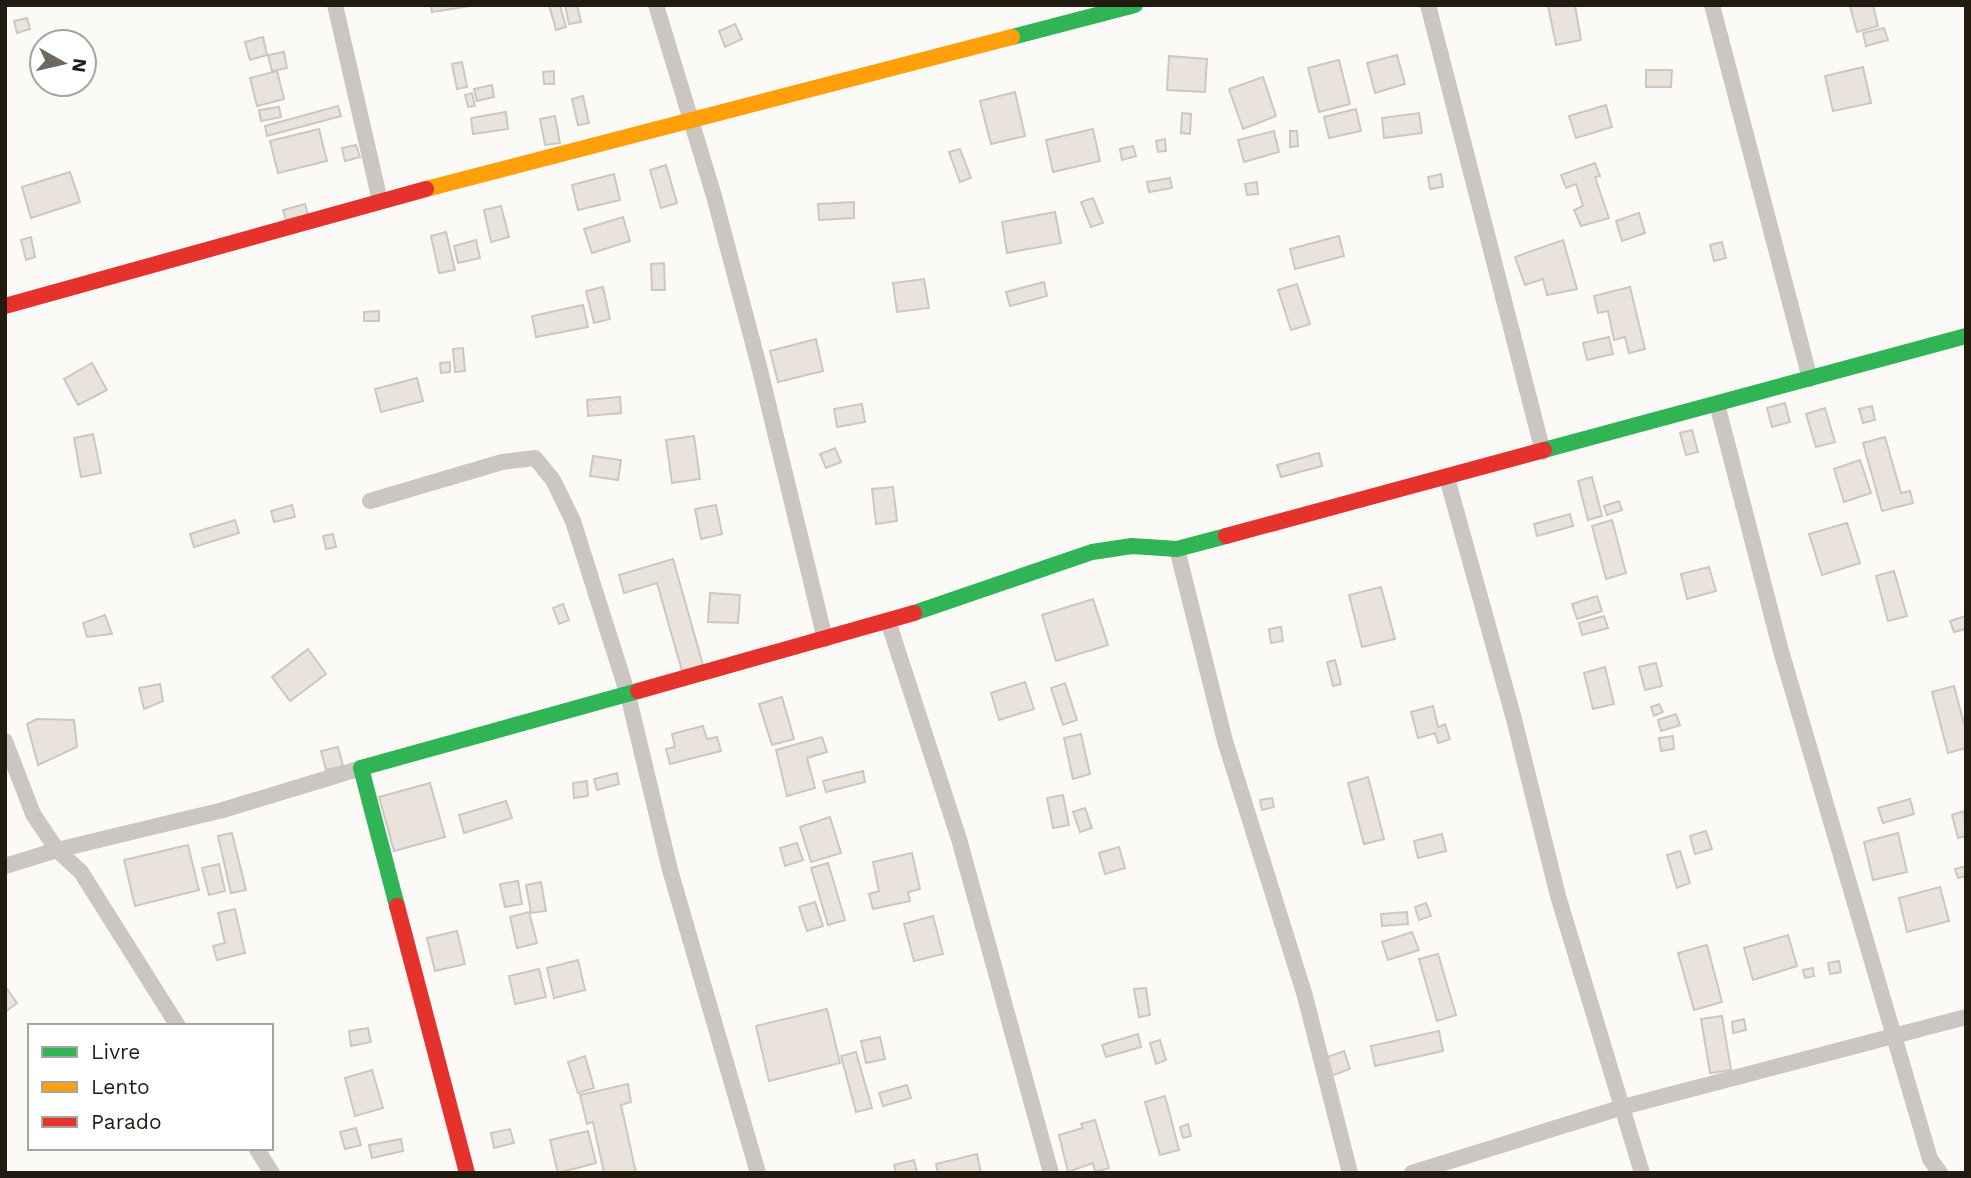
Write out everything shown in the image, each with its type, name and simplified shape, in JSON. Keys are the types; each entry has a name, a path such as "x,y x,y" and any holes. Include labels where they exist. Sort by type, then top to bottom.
{"street":[{"path":"335,5 380,201"},
{"path":"656,5 689,121 714,196 759,366 825,639"},
{"path":"5,306 380,201 1135,5"},
{"path":"1428,5 1543,452"},
{"path":"1712,5 1810,379"},
{"path":"5,866 57,850 223,810 361,768 948,604 1092,552 1132,546 1177,549 1966,336"},
{"path":"1717,404 1781,651 1930,1159 1941,1173"},
{"path":"370,501 502,462 535,458 553,480 573,521 628,695 670,870 758,1173"},
{"path":"1447,478 1514,719 1558,896 1642,1173"},
{"path":"1177,549 1225,741 1305,996 1350,1173"},
{"path":"888,621 959,839 1051,1173"},
{"path":"5,741 33,814 57,850 81,872 177,1024"},
{"path":"361,768 467,1173"},
{"path":"1412,1173 1623,1107 1966,1017"},
{"path":"257,1150 272,1173"}],"building":[{"path":"431,5 471,5 471,6 432,12"},
{"path":"549,5 560,5 566,27 556,30"},
{"path":"565,5 577,5 581,22 569,24"},
{"path":"1548,5 1575,5 1581,40 1556,45"},
{"path":"1873,5 1878,26 1857,32 1850,6"},
{"path":"27,18 30,28 17,33 14,21"},
{"path":"735,24 742,39 725,47 719,31"},
{"path":"1884,28 1888,40 1866,46 1863,33"},
{"path":"263,37 267,55 250,60 245,42"},
{"path":"284,52 287,68 272,71 268,55"},
{"path":"1397,55 1405,84 1375,93 1367,63"},
{"path":"1169,56 1207,59 1205,92 1167,90"},
{"path":"1339,60 1350,104 1319,112 1308,68"},
{"path":"462,62 467,87 457,89 452,64"},
{"path":"1863,67 1871,103 1833,111 1825,76"},
{"path":"1646,70 1672,70 1671,87 1646,87"},
{"path":"277,71 284,99 257,106 250,78"},
{"path":"554,71 554,84 544,84 543,72"},
{"path":"1263,77 1276,116 1243,129 1229,89"},
{"path":"492,85 494,97 477,101 474,89"},
{"path":"1015,92 1025,136 991,144 980,101"},
{"path":"472,93 475,106 468,107 465,95"},
{"path":"583,96 589,123 578,125 572,99"},
{"path":"1606,105 1612,127 1576,138 1569,116"},
{"path":"338,106 341,116 267,136 265,126"},
{"path":"279,107 281,117 261,121 259,110"},
{"path":"1356,109 1361,131 1329,138 1324,117"},
{"path":"506,112 508,129 473,134 471,118"},
{"path":"1182,113 1191,114 1190,134 1181,133"},
{"path":"1419,113 1422,133 1384,138 1382,118"},
{"path":"555,116 560,143 545,145 540,119"},
{"path":"319,129 327,161 278,173 270,141"},
{"path":"1093,129 1100,161 1053,172 1046,140"},
{"path":"1274,131 1279,152 1244,162 1238,140"},
{"path":"1290,131 1297,131 1298,146 1290,147"},
{"path":"1165,139 1166,151 1158,152 1156,141"},
{"path":"356,145 360,157 345,161 342,148"},
{"path":"1133,146 1136,156 1122,160 1120,149"},
{"path":"960,149 971,178 960,182 949,152"},
{"path":"1595,163 1600,176 1595,177 1609,218 1581,226 1574,210 1583,206 1576,184 1566,188 1561,175"},
{"path":"666,165 677,203 661,208 650,170"},
{"path":"70,172 80,202 31,218 22,187"},
{"path":"614,174 620,200 578,210 572,185"},
{"path":"1441,174 1443,187 1430,189 1428,177"},
{"path":"1170,178 1172,188 1149,192 1147,182"},
{"path":"1257,182 1258,194 1247,195 1245,184"},
{"path":"1093,198 1103,223 1091,227 1081,202"},
{"path":"854,202 854,218 819,220 818,204"},
{"path":"305,204 308,215 286,220 283,210"},
{"path":"501,206 509,237 491,242 484,210"},
{"path":"1055,212 1061,243 1007,253 1002,222"},
{"path":"1639,213 1645,233 1622,241 1616,221"},
{"path":"623,217 630,241 592,253 584,229"},
{"path":"446,232 455,270 439,273 431,236"},
{"path":"1339,236 1344,256 1295,269 1290,249"},
{"path":"31,237 35,257 26,260 21,240"},
{"path":"476,240 480,258 458,263 454,246"},
{"path":"1563,240 1577,289 1547,295 1543,279 1525,285 1515,257"},
{"path":"1722,242 1726,258 1714,261 1710,245"},
{"path":"664,263 665,290 652,290 651,264"},
{"path":"924,279 929,308 897,312 893,283"},
{"path":"1044,282 1047,296 1010,306 1006,292"},
{"path":"1297,284 1310,324 1291,330 1278,290"},
{"path":"603,287 610,319 594,323 586,291"},
{"path":"1630,287 1645,349 1629,353 1625,337 1614,340 1608,311 1598,313 1594,296"},
{"path":"583,305 588,327 536,337 532,316"},
{"path":"379,311 379,321 364,321 364,312"},
{"path":"1609,337 1613,354 1587,360 1583,343"},
{"path":"816,339 823,371 778,382 770,351"},
{"path":"463,348 465,371 455,372 453,349"},
{"path":"450,362 450,372 441,373 440,363"},
{"path":"92,363 107,390 78,405 64,379"},
{"path":"417,378 423,401 381,412 375,389"},
{"path":"620,397 621,413 588,416 587,400"},
{"path":"1785,403 1790,422 1772,427 1767,408"},
{"path":"862,404 865,422 837,427 834,409"},
{"path":"1872,406 1875,420 1863,423 1859,409"},
{"path":"1825,408 1835,442 1816,447 1806,414"},
{"path":"1692,430 1698,452 1686,455 1680,433"},
{"path":"93,434 101,473 81,477 74,438"},
{"path":"694,436 700,479 672,483 666,440"},
{"path":"1885,437 1901,493 1910,491 1913,503 1882,511 1863,443"},
{"path":"835,448 841,462 826,468 820,454"},
{"path":"1319,453 1322,466 1281,477 1277,465"},
{"path":"593,456 621,460 618,480 590,476"},
{"path":"1860,460 1871,493 1844,502 1834,469"},
{"path":"1592,477 1602,516 1588,520 1578,481"},
{"path":"893,487 897,521 876,524 872,489"},
{"path":"1619,501 1622,510 1607,515 1604,506"},
{"path":"292,505 295,517 274,522 271,511"},
{"path":"716,505 722,534 701,539 695,509"},
{"path":"1570,514 1573,526 1537,536 1534,524"},
{"path":"235,520 239,533 194,547 190,534"},
{"path":"1612,520 1626,573 1606,579 1592,526"},
{"path":"1847,523 1860,563 1822,575 1809,534"},
{"path":"333,534 336,547 326,549 323,536"},
{"path":"673,559 703,665 682,671 657,583 624,593 619,575"},
{"path":"1709,567 1716,591 1687,599 1681,574"},
{"path":"1894,571 1907,616 1888,621 1876,576"},
{"path":"1381,587 1395,639 1362,647 1349,595"},
{"path":"710,593 740,595 738,623 708,622"},
{"path":"1597,596 1602,611 1577,619 1572,604"},
{"path":"1093,599 1108,645 1056,661 1042,615"},
{"path":"563,604 569,620 559,624 553,608"},
{"path":"105,615 112,634 87,637 83,623"},
{"path":"1604,616 1608,628 1582,635 1579,623"},
{"path":"1966,616 1966,629 1954,632 1950,621"},
{"path":"1281,627 1283,641 1271,643 1269,629"},
{"path":"308,649 326,674 290,701 272,677"},
{"path":"1335,660 1341,684 1333,686 1327,662"},
{"path":"1656,663 1662,686 1645,690 1639,667"},
{"path":"1605,667 1614,704 1593,709 1584,673"},
{"path":"1025,682 1034,709 999,720 991,693"},
{"path":"1065,683 1077,720 1063,725 1051,688"},
{"path":"160,684 163,701 144,709 139,688"},
{"path":"1954,686 1966,731 1966,748 1948,753 1932,692"},
{"path":"782,697 794,739 772,745 759,704"},
{"path":"1659,704 1663,712 1654,716 1651,707"},
{"path":"1433,706 1438,727 1445,724 1450,739 1438,743 1435,733 1418,738 1411,712"},
{"path":"1676,714 1680,725 1661,731 1658,720"},
{"path":"37,719 74,720 77,747 38,765 27,724"},
{"path":"703,726 707,739 717,737 721,751 670,764 666,749 675,747 672,734"},
{"path":"1081,734 1090,774 1073,779 1064,738"},
{"path":"1673,736 1674,749 1661,751 1659,738"},
{"path":"822,737 827,752 807,758 815,788 787,796 776,750"},
{"path":"338,747 343,766 326,770 321,751"},
{"path":"863,771 865,782 826,792 823,781"},
{"path":"617,773 619,784 597,790 594,779"},
{"path":"1368,777 1384,839 1364,844 1348,783"},
{"path":"587,781 588,796 574,798 573,783"},
{"path":"430,783 445,837 394,851 379,797"},
{"path":"1063,795 1069,825 1053,828 1047,798"},
{"path":"1272,798 1274,807 1262,810 1260,800"},
{"path":"1910,799 1914,814 1883,823 1878,808"},
{"path":"506,801 512,818 464,833 459,815"},
{"path":"1085,808 1092,828 1080,832 1073,812"},
{"path":"1964,811 1966,836 1958,838 1952,815"},
{"path":"830,817 841,853 811,862 800,827"},
{"path":"1706,831 1712,849 1695,854 1690,836"},
{"path":"232,833 246,890 231,893 218,836"},
{"path":"1898,833 1907,872 1873,880 1864,842"},
{"path":"1442,834 1446,851 1418,858 1414,841"},
{"path":"797,843 803,860 785,866 780,848"},
{"path":"188,845 199,890 135,906 124,860"},
{"path":"1119,847 1125,868 1105,874 1099,853"},
{"path":"1680,851 1690,883 1677,888 1667,855"},
{"path":"912,853 920,889 908,892 910,901 873,909 869,894 879,891 873,862"},
{"path":"828,863 845,920 828,925 811,868"},
{"path":"219,864 225,891 209,895 202,868"},
{"path":"1966,866 1966,876 1958,878 1955,869"},
{"path":"518,881 522,904 505,907 500,884"},
{"path":"541,882 546,911 531,913 526,885"},
{"path":"1940,887 1949,921 1907,932 1899,898"},
{"path":"815,902 823,926 807,931 799,907"},
{"path":"1426,903 1431,916 1419,920 1415,907"},
{"path":"235,909 245,953 217,960 213,946 225,943 218,913"},
{"path":"529,912 537,943 517,948 510,917"},
{"path":"1407,912 1408,924 1382,926 1381,914"},
{"path":"933,916 943,954 914,961 904,924"},
{"path":"457,931 465,964 435,971 427,938"},
{"path":"1412,932 1419,950 1388,960 1382,942"},
{"path":"1788,935 1797,966 1753,980 1744,948"},
{"path":"1707,945 1722,1002 1694,1010 1678,953"},
{"path":"1438,954 1456,1015 1437,1021 1419,959"},
{"path":"578,960 585,990 554,998 547,968"},
{"path":"1839,961 1841,972 1830,974 1828,963"},
{"path":"1813,968 1814,976 1805,978 1803,970"},
{"path":"539,969 546,997 515,1004 509,976"},
{"path":"5,986 17,1003 5,1012"},
{"path":"1146,988 1150,1015 1139,1017 1134,989"},
{"path":"827,1009 840,1063 769,1081 756,1026"},
{"path":"1722,1016 1731,1070 1710,1073 1701,1019"},
{"path":"1744,1019 1746,1030 1733,1033 1732,1022"},
{"path":"368,1028 371,1042 351,1046 349,1031"},
{"path":"1439,1031 1443,1051 1375,1066 1371,1046"},
{"path":"1138,1034 1141,1047 1106,1057 1102,1045"},
{"path":"880,1037 885,1059 866,1063 861,1041"},
{"path":"1160,1040 1166,1060 1156,1064 1150,1043"},
{"path":"1344,1051 1350,1069 1331,1076 1324,1058"},
{"path":"856,1052 872,1108 856,1112 841,1056"},
{"path":"585,1056 594,1088 578,1093 568,1062"},
{"path":"372,1070 383,1108 355,1116 345,1078"},
{"path":"628,1084 631,1102 621,1105 636,1173 604,1173 593,1122 587,1124 580,1095"},
{"path":"907,1085 911,1098 883,1106 879,1093"},
{"path":"1165,1096 1179,1150 1160,1155 1145,1102"},
{"path":"1095,1120 1109,1168 1095,1172 1093,1163 1068,1172 1059,1135 1083,1128 1081,1124"},
{"path":"1188,1124 1191,1136 1183,1138 1180,1127"},
{"path":"356,1128 361,1145 345,1149 340,1132"},
{"path":"510,1129 514,1143 494,1148 491,1133"},
{"path":"588,1131 596,1163 558,1173 550,1140"},
{"path":"401,1139 403,1151 372,1158 369,1145"},
{"path":"977,1154 981,1173 938,1173 936,1164"},
{"path":"914,1160 917,1172 896,1173 894,1165"}],"traffic: fast":[{"path":"1012,37 1135,5"},
{"path":"1544,450 1966,336"},
{"path":"914,613 1092,552 1132,546 1177,549 1226,536"},
{"path":"397,906 361,768 638,691"}],"traffic: slow":[{"path":"426,189 1012,37"}],"traffic: jam":[{"path":"5,306 426,189"},
{"path":"1226,536 1544,450"},
{"path":"638,691 914,613"},
{"path":"397,906 467,1173"}]}
